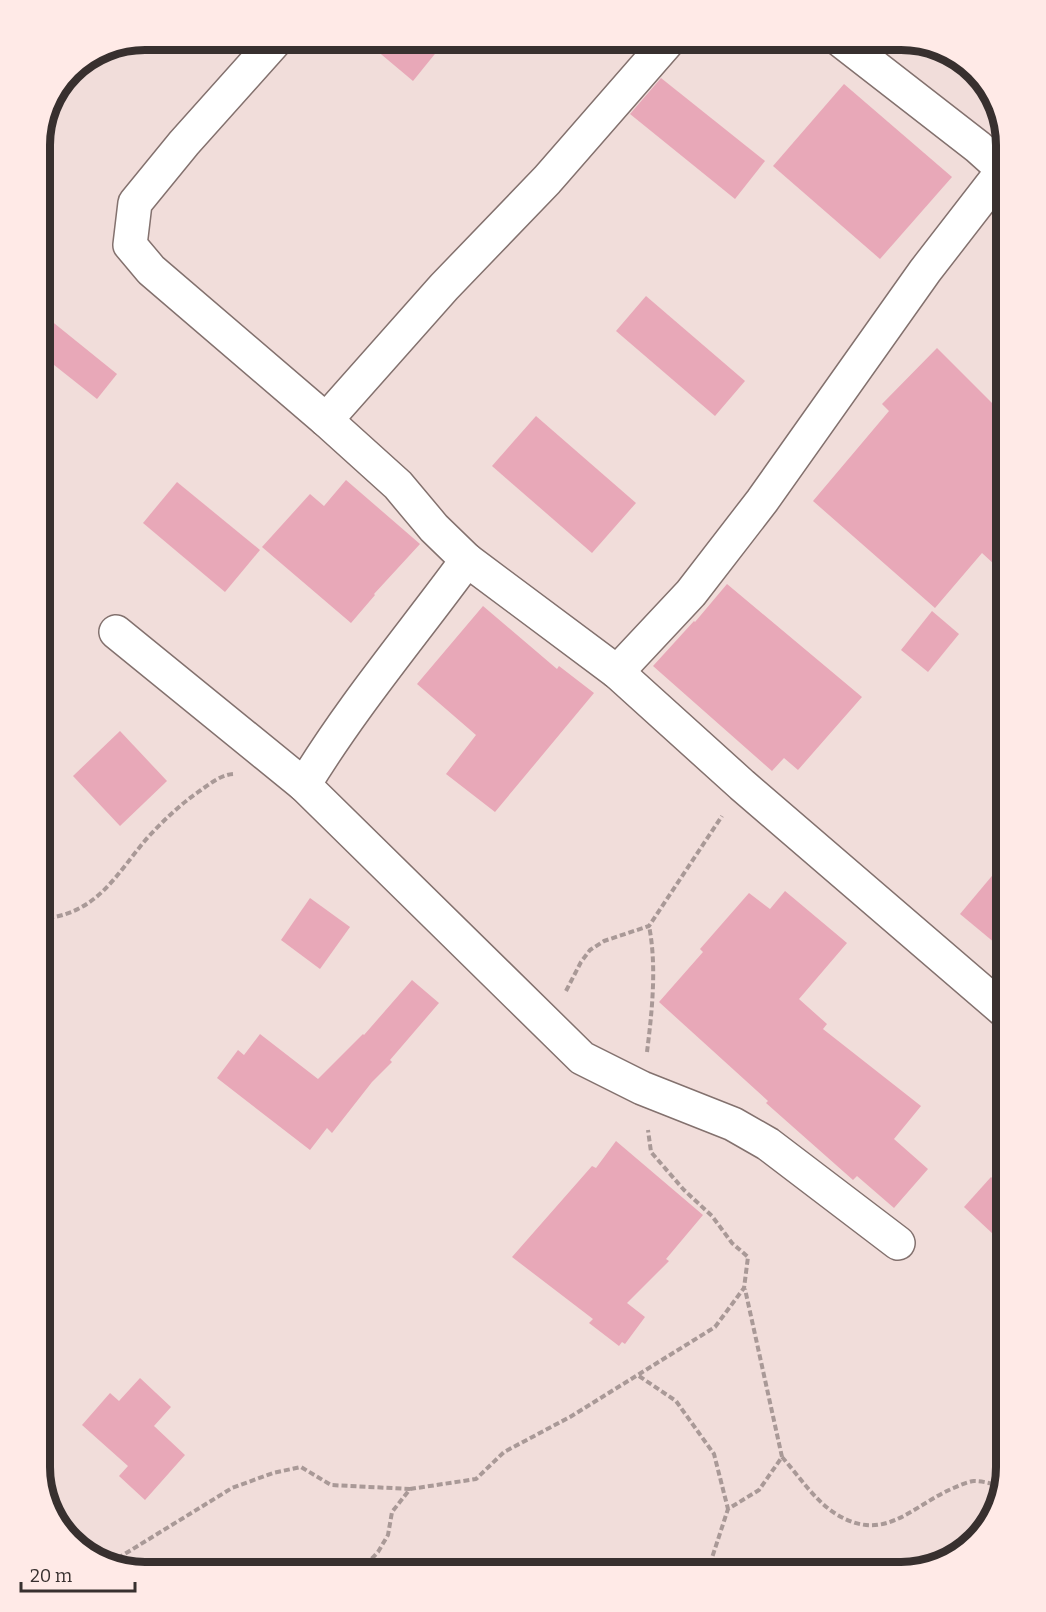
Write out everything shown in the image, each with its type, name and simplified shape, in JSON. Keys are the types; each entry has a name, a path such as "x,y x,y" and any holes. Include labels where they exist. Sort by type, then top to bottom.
{"street":[{"path":"267,50 184,142 135,203 130,245 151,270 398,485 434,528 467,560 617,672 742,785 996,1004"},
{"path":"326,420 444,287 547,180 660,50"},
{"path":"853,50 996,161"},
{"path":"617,672 691,593 762,501 925,271 996,182"},
{"path":"304,785 365,694 467,560"},
{"path":"116,632 304,785 582,1058 642,1088 733,1124 768,1144 898,1243"}],"path":[{"path":"50,917 70,912 91,903 113,883 150,836 184,802 215,779 228,774 236,774"},
{"path":"549,1024 581,962 590,950 603,941 649,926 742,785"},
{"path":"649,926 652,943 652,987 649,1036 642,1088 651,1152 684,1190 712,1216 732,1243 748,1257 744,1288 782,1457 818,1498 836,1514 859,1524 878,1526 901,1518 928,1500 957,1486 974,1481 995,1485"},
{"path":"118,1558 232,1488 273,1473 301,1467 331,1485 410,1489 476,1479 504,1452 570,1417 715,1327 744,1288"},
{"path":"639,1376 676,1401 714,1454 728,1509 711,1562"},
{"path":"728,1509 759,1490 782,1457"},
{"path":"368,1562 378,1552 388,1535 392,1512 410,1489"}],"building":[{"path":"376,50 438,50 413,81"},
{"path":"661,78 765,161 735,199 630,114"},
{"path":"844,84 952,177 880,259 773,166"},
{"path":"646,296 745,381 715,416 616,331"},
{"path":"50,320 117,374 97,399 50,362"},
{"path":"937,348 996,407 996,566 982,553 935,608 813,501 889,411 882,404"},
{"path":"536,416 636,503 592,553 492,466"},
{"path":"346,480 420,544 351,623 262,547 310,494 324,506"},
{"path":"177,482 260,550 225,592 143,523"},
{"path":"727,584 862,697 798,770 784,758 772,771 653,666"},
{"path":"483,606 557,669 559,666 594,693 495,812 446,774 476,735 417,684"},
{"path":"932,611 959,634 928,672 901,650"},
{"path":"120,731 167,781 120,826 73,776"},
{"path":"996,871 996,944 960,914"},
{"path":"785,891 847,943 799,999 827,1024 823,1029 921,1106 894,1139 928,1169 894,1208 857,1176 853,1180 766,1103 768,1101 659,1002 703,952 700,949 749,893 770,909"},
{"path":"310,898 350,927 320,969 281,940"},
{"path":"412,980 439,1003 332,1133 327,1128 310,1150 217,1078 238,1050 244,1055 260,1034 318,1079 364,1035"},
{"path":"616,1141 703,1215 666,1259 669,1261 627,1303 645,1317 625,1344 622,1342 619,1346 589,1323 593,1319 512,1257 592,1166 596,1168"},
{"path":"991,1177 996,1182 996,1237 964,1207"},
{"path":"140,1378 171,1407 154,1426 185,1455 145,1500 119,1476 128,1466 82,1425 110,1393 119,1401"}]}
